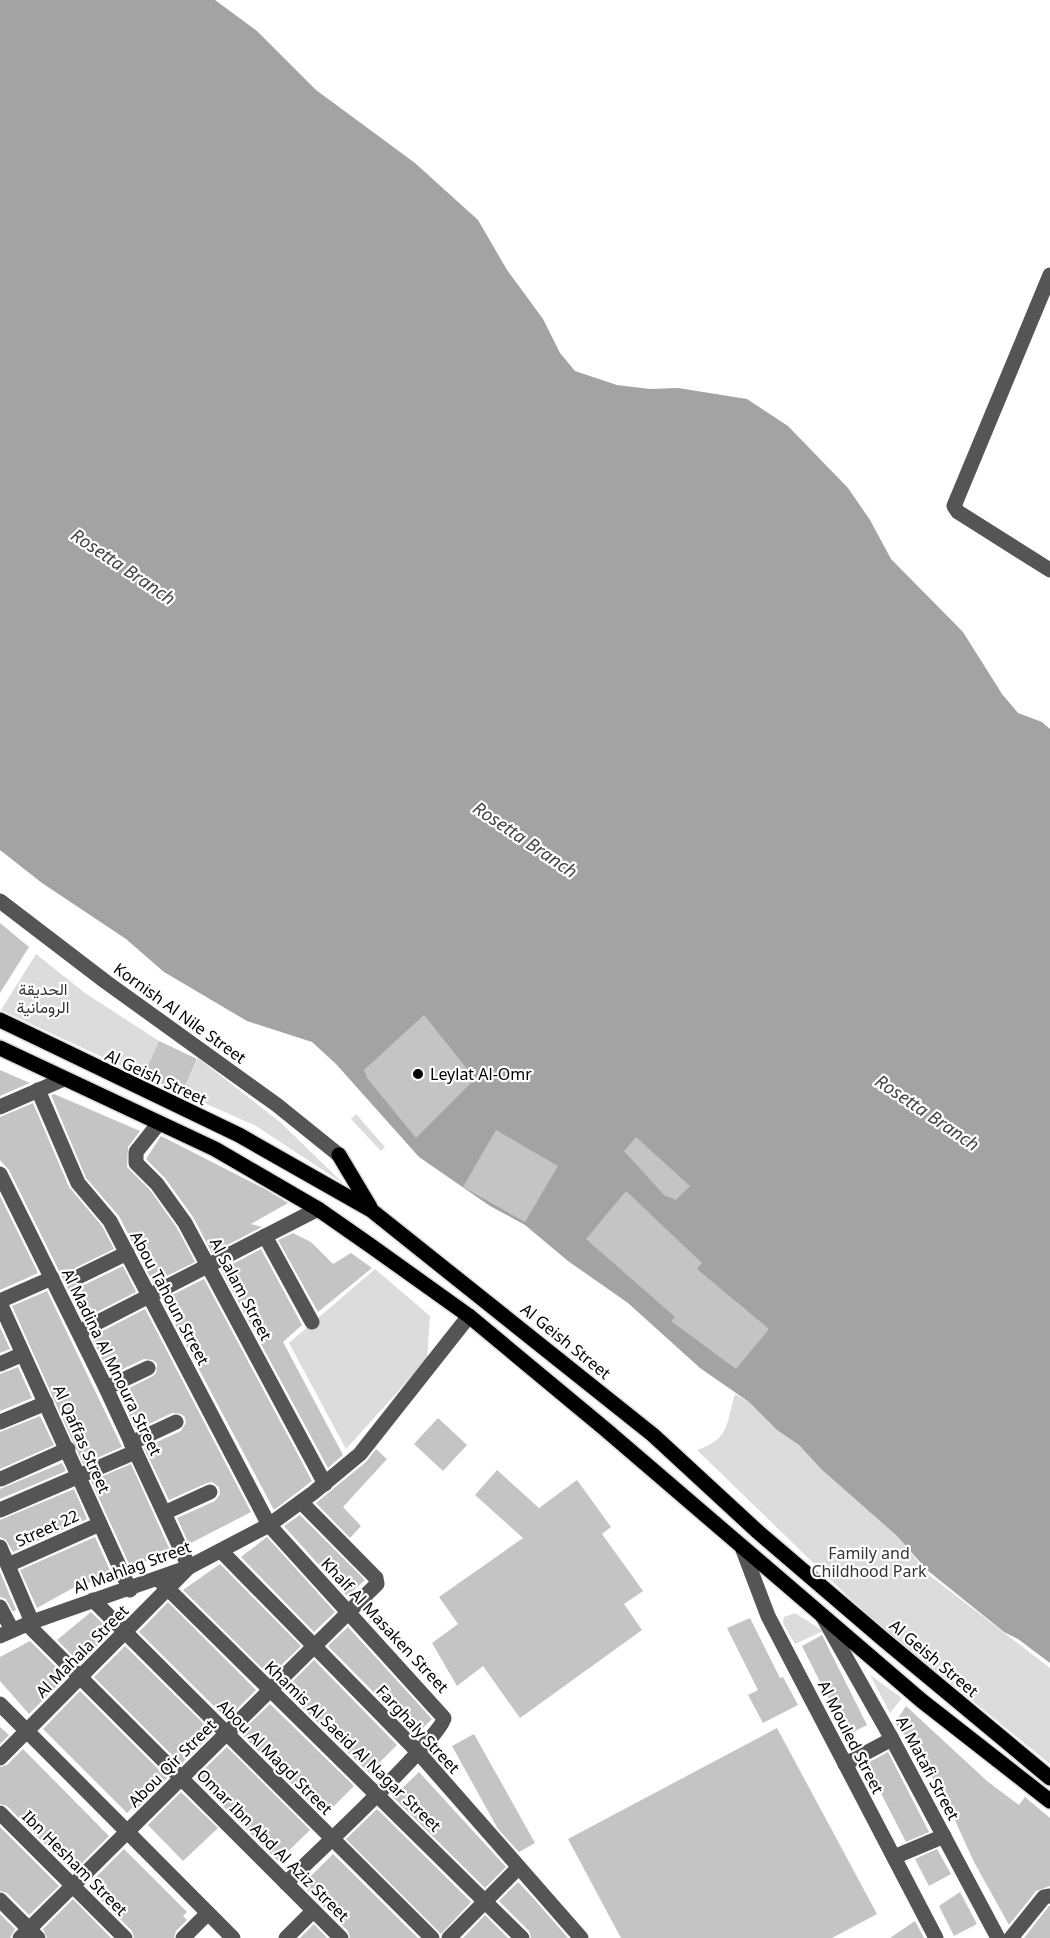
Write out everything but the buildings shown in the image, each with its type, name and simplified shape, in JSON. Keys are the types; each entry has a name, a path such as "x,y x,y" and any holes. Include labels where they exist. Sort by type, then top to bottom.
{"main road":[{"name":"Al Geish Street","path":"0,1020 239,1135 371,1210 653,1435 757,1531 1050,1778"},
{"path":"0,1048 215,1149 318,1209 469,1316 605,1429 743,1550 922,1701 1050,1801"},
{"path":"339,1155 371,1210"}],"street":[{"path":"1050,275 954,506 958,512 1050,570"},
{"name":"Kornish Al Nile Street","path":"0,901 106,982 277,1105 339,1155"},
{"path":"0,1107 64,1079"},
{"name":"Abou Tahoun Street","path":"38,1090 78,1183 104,1212 127,1253 268,1525"},
{"name":"Al Salam Street","path":"159,1123 136,1152 134,1160 171,1203 208,1266 325,1484"},
{"name":"Al Madina Al Mnoura Street","path":"0,1174 106,1388 189,1567"},
{"path":"79,1332 318,1209"},
{"path":"265,1236 312,1322"},
{"path":"80,1276 127,1253"},
{"path":"0,1302 52,1278"},
{"name":"Al Qaffas Street","path":"0,1302 130,1590"},
{"name":"Al Mahlag Street","path":"18,1628 93,1600 163,1584 189,1567 222,1552 268,1525 325,1484 360,1454 469,1316"},
{"path":"0,1364 23,1354"},
{"path":"106,1388 148,1368"},
{"path":"0,1422 46,1403"},
{"path":"0,1510 79,1476 176,1422"},
{"path":"1,1479 68,1449"},
{"path":"164,1513 210,1492"},
{"name":"Abou Qir Street","path":"29,1935 72,1886 376,1585 377,1580 301,1502"},
{"name":"Street 22","path":"8,1565 100,1524"},
{"name":"Khalf Al Masaken Street","path":"268,1525 442,1714 443,1725 286,1883"},
{"path":"0,1547 8,1565 18,1628"},
{"name":"Al Mouled Street","path":"743,1550 768,1617 936,1938"},
{"name":"Farghaly Street","path":"222,1552 418,1752 581,1938"},
{"name":"Al Mahala Street","path":"0,1758 126,1633 163,1584"},
{"name":"Khamis Al Saeid Al Nagar Street","path":"163,1584 522,1938"},
{"name":"Abou Al Magd Street","path":"93,1600 432,1938"},
{"path":"0,1607 18,1628"},
{"name":"Al Matafi Street","path":"823,1617 892,1738 1000,1937"},
{"name":"Omar Ibn Abd Al Aziz Street","path":"18,1628 81,1678 340,1938"},
{"path":"0,1704 232,1938"},
{"path":"845,1764 892,1738"},
{"name":"Ibn Hesham Street","path":"0,1814 125,1938"},
{"path":"894,1857 944,1836"},
{"path":"449,1938 518,1868"},
{"path":"1000,1937 1044,1897 1050,1896"},
{"path":"0,1900 29,1935"},
{"path":"286,1938 313,1911"},
{"path":"183,1938 208,1913"}],"green space":[{"name":"الحديقة الرومانية","path":"36,954 85,993 159,1041 143,1076 1,1010"},
{"path":"198,1058 280,1122 344,1184 256,1126 182,1093"},
{"path":"356,1114 385,1147 381,1151 351,1119"},
{"path":"375,1269 430,1316 427,1359 346,1449 289,1343"},
{"name":"Family and Childhood Park","path":"735,1394 749,1402 777,1430 799,1445 821,1469 897,1536 929,1575 1050,1668 1050,1764 867,1615 697,1450 716,1441 721,1435 728,1422"},
{"path":"795,1613 823,1631 795,1644 783,1623 784,1617"},
{"path":"870,1675 902,1698 890,1713"}],"water":[{"name":"Rosetta Branch","path":"0,0 215,0 257,31 316,90 415,163 478,220 507,270 543,319 560,353 575,371 617,385 650,389 678,388 747,399 788,426 848,488 870,520 891,559 963,632 1002,694 1018,713 1042,722 1050,729 1050,1663 1018,1639 1004,1632 927,1570 897,1536 821,1469 799,1445 777,1430 749,1402 700,1368 628,1303 568,1261 525,1225 490,1206 419,1157 336,1064 312,1042 247,1021 164,972 126,939 42,883 0,850"}],"place":[{"name":"Leylat Al-Omr","path":"418,1074"}]}
